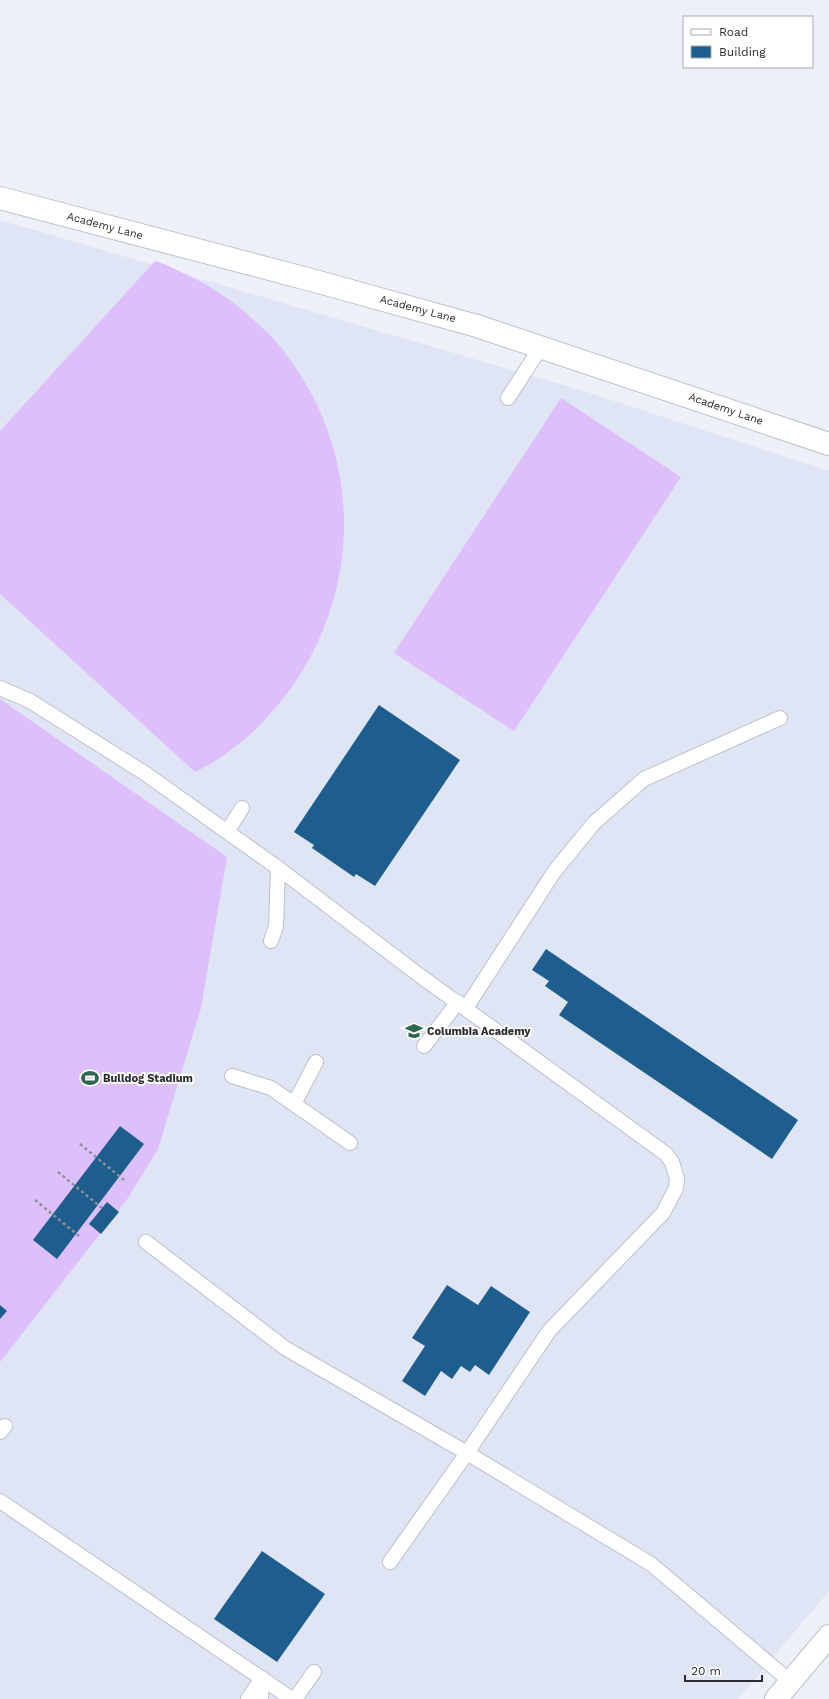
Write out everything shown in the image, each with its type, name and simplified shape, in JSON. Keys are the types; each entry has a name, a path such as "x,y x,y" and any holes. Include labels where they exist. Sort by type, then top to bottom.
{"street":[{"name":"Academy Lane","path":"0,198 477,326 829,444"},
{"path":"776,1699 829,1636"}],"lane":[{"path":"508,398 541,347"},
{"path":"0,688 30,701 146,774 278,868 419,975 666,1154 676,1169 676,1188 663,1213 549,1331 467,1453 390,1562"},
{"path":"424,1046 462,1005 554,872 594,823 644,779 780,718"},
{"path":"227,832 242,808"},
{"path":"272,941 276,926 278,868"},
{"path":"294,1104 316,1062"},
{"path":"232,1076 271,1088 350,1143"},
{"path":"146,1242 285,1348 467,1453 651,1564 791,1682"},
{"path":"0,1501 294,1699 314,1672"},
{"path":"248,1699 262,1678"},
{"path":"261,1699 262,1678"}],"path":[{"path":"80,1144 124,1180"},
{"path":"58,1172 102,1208"},
{"path":"35,1200 79,1236"}],"shaded area":[{"name":"Columbia Academy","path":"0,220 577,389 829,471 829,1591 738,1699 0,1699"},
{"path":"155,261 167,265 210,287 239,307 278,344 305,383 325,424 338,467 344,511 342,556 333,600 317,643 294,684 274,710 250,734 224,755 195,772 0,594 0,431"},
{"path":"561,398 681,477 514,731 394,653"},
{"name":"Bulldog Stadium","path":"0,699 227,857 201,1008 158,1149 128,1198 0,1362"}],"building":[{"path":"379,705 460,760 375,886 356,874 354,877 312,848 314,845 294,832"},
{"path":"546,949 798,1120 772,1159 559,1015 568,1002 545,986 549,981 532,970"},
{"path":"120,1126 144,1144 57,1259 33,1240"},
{"path":"107,1202 119,1212 101,1234 89,1224"},
{"path":"447,1285 478,1305 491,1286 530,1312 489,1375 475,1365 470,1372 461,1366 452,1379 441,1371 425,1396 402,1381 425,1346 412,1338"},
{"path":"0,1305 7,1311 0,1319"},
{"path":"262,1551 325,1594 277,1662 214,1619"}],"place":[{"name":"Columbia Academy","path":"414,1031"},
{"name":"Bulldog Stadium","path":"90,1078"}]}
